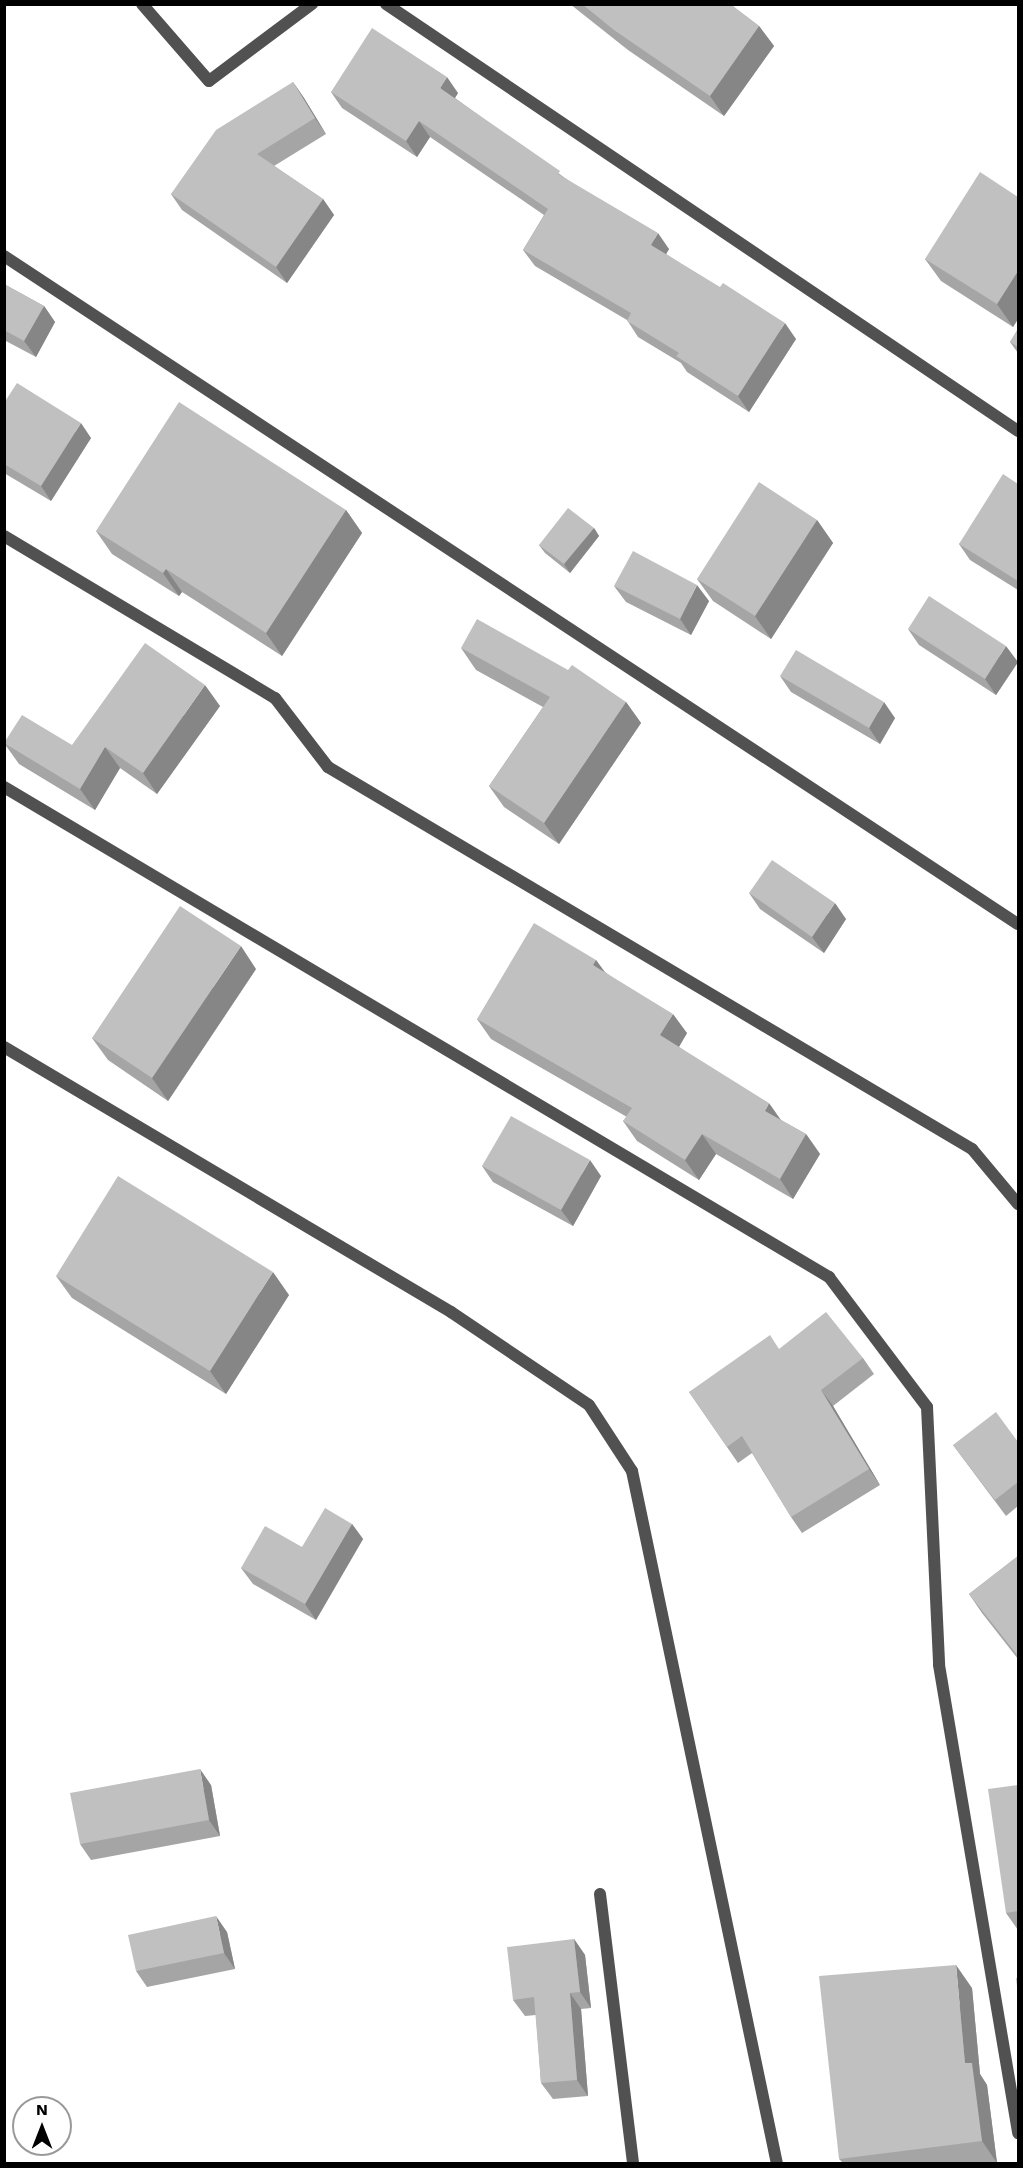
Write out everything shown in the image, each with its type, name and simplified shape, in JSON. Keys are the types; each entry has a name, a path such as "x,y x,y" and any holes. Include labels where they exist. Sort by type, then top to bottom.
{"street":[{"path":"142,4 209,81 312,4"},
{"path":"386,4 1018,431"},
{"path":"4,256 1018,924"},
{"path":"4,536 275,698 328,766 972,1149 1018,1204"},
{"path":"4,787 828,1277 927,1407 939,1665 1018,2133"},
{"path":"4,1047 451,1312 589,1405 632,1472 777,2163"},
{"path":"600,1894 633,2163"}],"building":[{"path":"582,4 730,4 759,26 710,96 614,30"},
{"path":"372,28 447,77 440,88 560,171 558,174 658,233 651,245 720,287 723,283 785,323 738,396 676,356 679,353 627,321 631,313 523,250 548,209 419,121 406,141 331,92"},
{"path":"293,82 315,118 257,154 323,199 276,267 171,194 216,130"},
{"path":"980,172 1018,197 1018,271 997,304 925,259"},
{"path":"4,284 44,306 24,341 4,330"},
{"path":"1018,329 1018,347 1010,342"},
{"path":"17,383 81,423 41,486 4,464 4,403"},
{"path":"179,402 346,510 266,633 166,569 163,573 96,531"},
{"path":"1003,474 1018,484 1018,581 959,544"},
{"path":"759,482 817,520 755,616 697,579"},
{"path":"568,508 594,528 564,564 539,545"},
{"path":"633,551 697,585 680,619 614,586"},
{"path":"929,596 1006,646 985,679 908,629"},
{"path":"477,619 568,670 572,665 626,702 544,823 489,786 550,697 461,648"},
{"path":"145,643 205,685 143,773 105,747 80,789 4,743 22,715 72,745"},
{"path":"796,650 884,702 869,728 780,676"},
{"path":"772,860 835,903 812,937 749,893"},
{"path":"180,906 241,946 152,1078 92,1038"},
{"path":"534,923 596,960 593,965 673,1014 660,1035 769,1103 765,1111 806,1134 780,1179 702,1134 685,1160 623,1121 632,1108 477,1019"},
{"path":"511,1116 590,1160 561,1210 482,1166"},
{"path":"118,1176 273,1272 210,1371 56,1276"},
{"path":"826,1312 863,1358 821,1390 869,1469 791,1517 742,1436 727,1447 689,1392 770,1335 779,1349"},
{"path":"996,1412 1018,1442 1018,1482 995,1500 953,1445"},
{"path":"325,1508 352,1524 305,1604 241,1568 265,1526 302,1547"},
{"path":"1018,1556 1018,1656 969,1594"},
{"path":"200,1769 209,1820 80,1844 70,1793"},
{"path":"1018,1785 1018,1911 1006,1913 988,1789"},
{"path":"216,1916 224,1953 136,1971 128,1935"},
{"path":"574,1939 580,1992 570,1993 577,2080 541,2083 534,1997 513,2000 507,1947"},
{"path":"956,1965 965,2063 972,2063 982,2141 839,2159 819,1976"}]}
